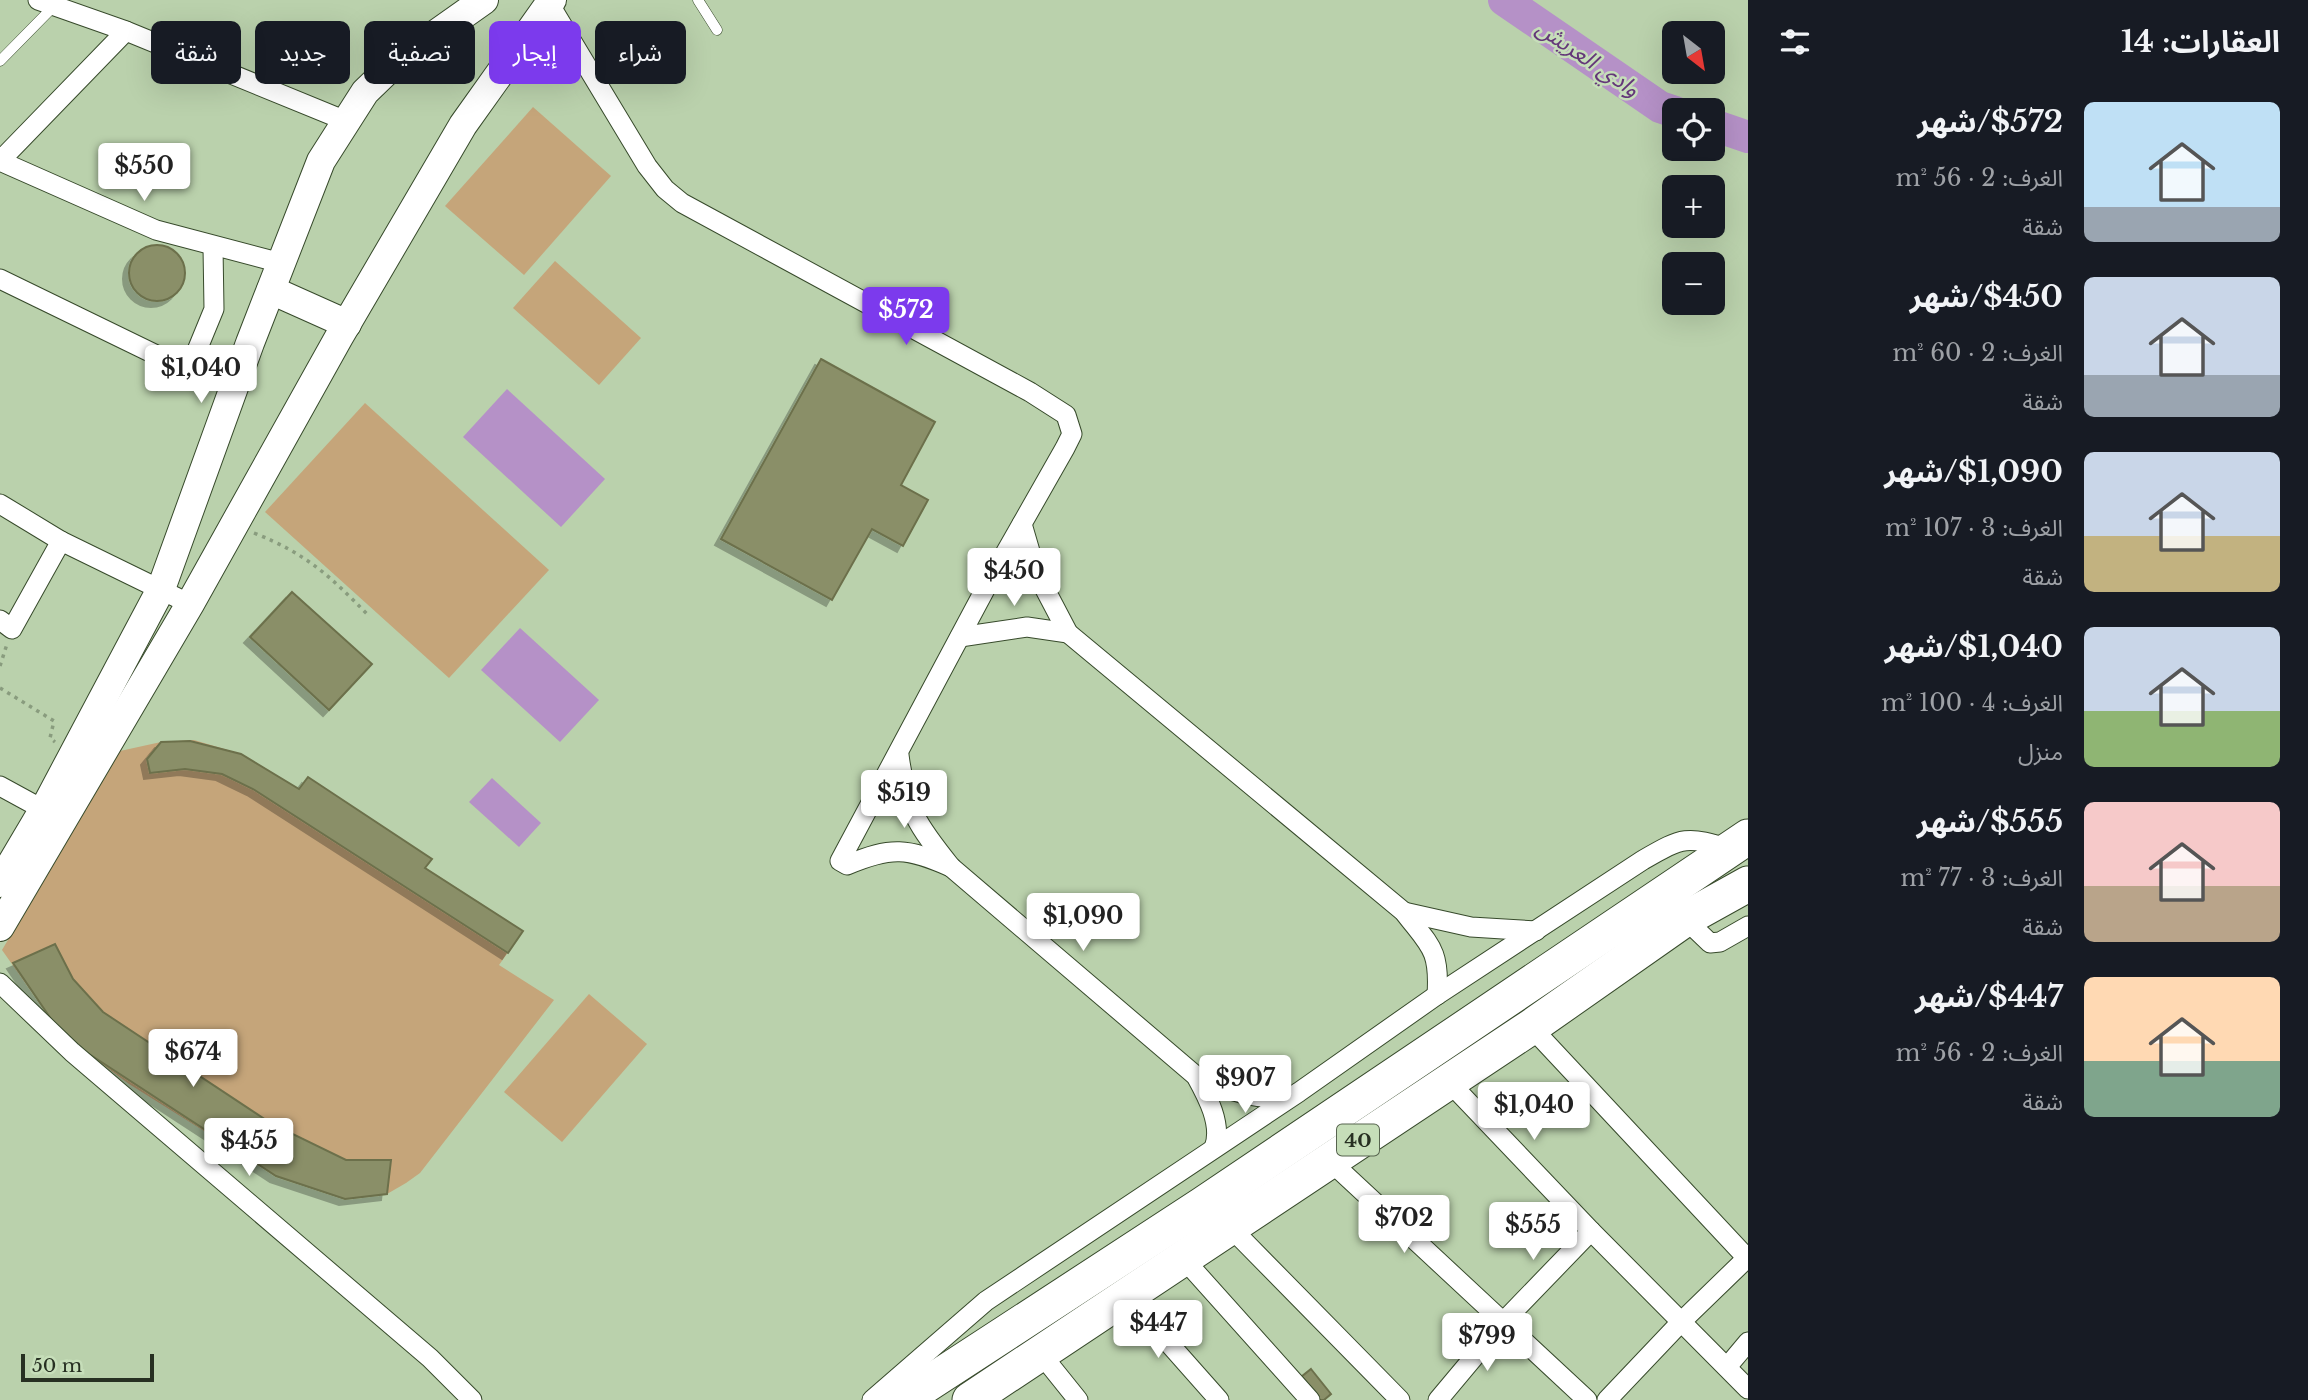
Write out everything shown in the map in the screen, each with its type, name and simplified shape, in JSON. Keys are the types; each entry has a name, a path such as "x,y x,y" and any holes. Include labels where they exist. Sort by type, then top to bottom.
{"highway":[{"name":"40","path":"923,1395 1483,1038 1740,844"},
{"name":"40","path":"970,1400 1448,1081 1483,1038 1531,1027 1685,919 1748,884"}],"street":[{"path":"0,883 44,810 161,589 321,161 365,92 394,63 484,0"},
{"path":"0,927 190,604 347,324 463,125 549,1 647,166 665,189 682,203 1062,411 1072,435 960,637 841,863 847,865 877,853 899,850 951,867"},
{"path":"46,3 126,31 346,121"},
{"path":"126,31 0,161 128,219 213,247 281,263"},
{"path":"0,279 181,366 192,360 214,309 213,247"},
{"path":"271,290 347,324"},
{"path":"0,504 61,541 190,604"},
{"path":"1022,524 1039,579 1068,633 1404,912 1427,942 1439,964 1437,995"},
{"path":"0,620 12,629 61,541"},
{"path":"960,637 1027,627 1068,633"},
{"path":"899,755 908,806 926,836 951,867 1196,1076 1230,1090 1269,1100 1299,1092"},
{"path":"0,786 44,810"},
{"path":"872,1400 986,1301 1299,1092 1437,995 1676,841 1698,839 1740,844"},
{"path":"1404,912 1471,928 1536,931"},
{"path":"1685,919 1710,943 1720,942 1748,926"},
{"path":"0,984 72,1052 430,1358 472,1400"},
{"path":"1531,1027 1748,1257 1607,1400"},
{"path":"1196,1076 1213,1112 1216,1141 1214,1148"},
{"path":"1448,1081 1591,1231 1748,1389"},
{"path":"1329,1160 1587,1400"},
{"path":"1230,1227 1400,1400"},
{"path":"1438,1400 1505,1321 1591,1231"},
{"path":"1182,1257 1310,1400"},
{"path":"1126,1295 1219,1400"},
{"path":"1727,1367 1748,1342"},
{"path":"1041,1354 1078,1400"}],"lane":[{"path":"698,0 717,30"},
{"path":"0,61 46,3"}],"path":[{"path":"235,526 288,547 326,572 369,616"},
{"path":"0,688 54,721 50,738 74,755"}],"shaded area":[{"path":"533,107 611,176 524,275 445,206"},
{"path":"555,261 641,338 599,385 513,308"},
{"path":"507,389 605,479 561,527 463,437"},
{"path":"365,403 549,570 449,678 265,512"},
{"path":"520,628 599,700 560,742 481,670"},
{"path":"194,740 241,754 299,789 308,777 432,859 426,868 523,931 499,965 554,1000 420,1173 387,1194 345,1199 276,1176 129,1084 86,1052 53,1022 2,950 120,751 161,742"},
{"path":"492,778 541,823 519,847 469,802"},
{"path":"589,994 647,1044 562,1142 504,1092"}],"building":[{"path":"157,245 172,250 180,258 185,273 180,288 172,296 157,301 142,296 134,288 129,273 134,258 142,250"},
{"path":"821,359 935,422 901,485 928,500 903,546 872,529 832,600 721,539"},
{"path":"292,592 372,664 329,710 250,637"},
{"path":"190,741 241,754 299,789 308,777 432,859 425,868 523,931 508,953 253,789 222,774 185,769 150,773 147,759 161,742"},
{"path":"55,944 73,979 103,1012 272,1124 346,1160 391,1160 387,1194 345,1199 276,1176 86,1052 53,1022 13,963"},
{"path":"1311,1369 1331,1394 1324,1400 1311,1400 1296,1381"}],"waterway":[{"name":"وادي العريش","path":"1504,0 1662,108"},
{"name":"وادي العريش","path":"1725,129 1748,137"}]}
